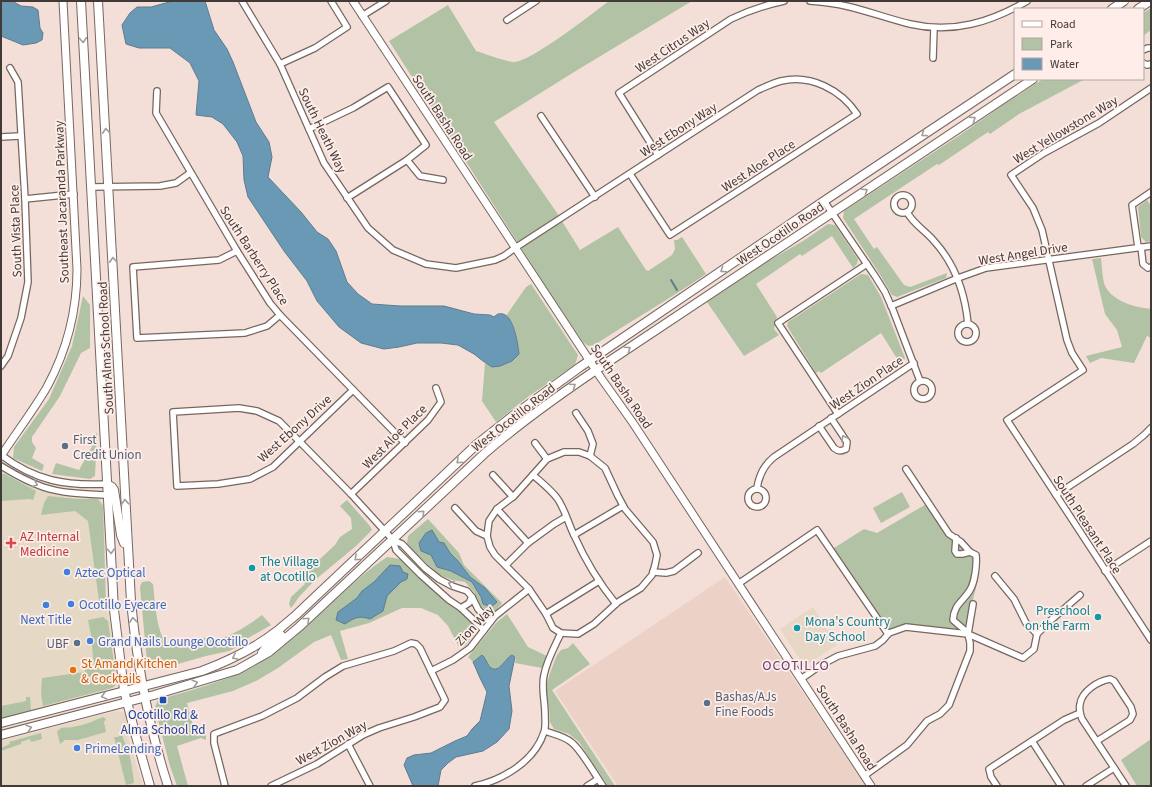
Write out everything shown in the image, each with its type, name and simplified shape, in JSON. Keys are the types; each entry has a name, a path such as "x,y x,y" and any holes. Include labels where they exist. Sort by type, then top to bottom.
{"main road":[{"name":"South Alma School Road","path":"81,1 114,610 124,690 150,786"},
{"name":"South Alma School Road","path":"98,1 133,625 144,698 168,786"},
{"path":"1114,8 1124,1"},
{"path":"1140,8 1150,1"},
{"name":"West Ocotillo Road","path":"1,723 202,671 225,662 253,647 276,632 292,619 476,445 514,415 590,361 824,201 1014,75"},
{"name":"West Ocotillo Road","path":"1,735 144,698 237,670 269,652 299,627 506,434 596,370 1032,80"},
{"path":"107,484 114,490 121,534 128,555"},
{"path":"257,658 268,645 291,626 292,619"}],"street":[{"name":"Southeast Jacaranda Parkway","path":"1,456 46,387 59,361 73,317 77,279 74,194 63,1"},
{"path":"280,64 316,48 347,27 331,1"},
{"name":"South Basha Road","path":"353,1 515,248 637,429 871,786"},
{"path":"362,16 386,1"},
{"path":"507,20 536,1"},
{"name":"West Citrus Way","path":"658,155 619,93 731,19 766,4 784,1"},
{"path":"810,1 847,4 911,24 934,28 966,26 981,22 996,17 1027,1"},
{"name":"South Heath Way","path":"244,2 280,64 324,163 368,228 393,250 426,264 456,268 463,267 495,260 504,256 515,248"},
{"path":"933,58 934,28"},
{"name":"South Vista Place","path":"1,366 8,356 22,318 28,282 18,82 10,68"},
{"name":"West Ebony Way","path":"515,248 758,90 770,85 783,81 797,80 819,84 842,96 858,114"},
{"path":"309,130 388,88 426,145 407,160 347,198"},
{"name":"West Yellowstone Way","path":"1049,259 1038,220 1011,175 1044,153 1099,123 1151,88"},
{"name":"South Barberry Place","path":"157,91 156,114 237,251 270,303 405,444"},
{"name":"West Aloe Place","path":"630,174 670,236 858,114"},
{"path":"541,116 595,197"},
{"path":"1,137 20,136"},
{"path":"407,160 420,176 442,180"},
{"path":"91,187 160,186 176,183 190,173"},
{"path":"1151,192 1132,204 1143,264 1148,268 1151,268"},
{"path":"25,199 74,194"},
{"path":"824,201 881,285 891,306 920,381"},
{"path":"907,212 909,217 941,249 948,259 958,278 966,304 968,324"},
{"name":"West Angel Drive","path":"891,306 986,268 1151,246"},
{"path":"237,251 219,260 133,267 137,338 245,333 267,326 280,315"},
{"name":"South Pleasant Place","path":"1049,259 1067,340 1072,353 1082,370 1007,420 1151,640"},
{"path":"838,414 778,323 867,264"},
{"name":"West Zion Place","path":"757,488 761,473 770,460 914,364"},
{"name":"West Aloe Place","path":"351,494 405,444 428,420 441,402 436,388"},
{"name":"West Ebony Drive","path":"299,441 279,421 257,411 239,408 173,412 177,486 218,484 250,479 273,467 353,390"},
{"path":"576,413 588,431 593,444 590,456"},
{"name":"West Zion Place","path":"820,426 834,448 838,451 846,449 847,442 831,418"},
{"path":"1056,495 1133,444 1151,428"},
{"path":"299,441 351,494 393,540 402,544 425,568 439,578 452,586 467,591 478,609 490,622"},
{"path":"535,443 547,459"},
{"path":"564,452 579,452 590,456 605,468 624,506 652,542 657,555 652,575 641,588 616,604 594,624 578,634 562,632 553,628 546,614 529,589 495,555 490,547 487,536 489,521 497,509 513,497 547,459 564,452"},
{"path":"1,456 22,469 47,479 77,484 107,484"},
{"path":"1,466 22,478 44,487 70,493 108,496"},
{"path":"906,469 949,534 962,542 970,552 976,555 974,582 971,589 956,606 953,620 968,634"},
{"path":"494,475 513,497"},
{"path":"533,475 558,499 574,535 599,581 616,604"},
{"path":"574,535 624,506"},
{"path":"455,508 476,530 487,536"},
{"path":"497,509 528,543"},
{"path":"506,565 528,543 566,517"},
{"path":"738,584 817,530 888,634"},
{"path":"956,538 955,551 957,554 970,552"},
{"path":"393,540 396,550 421,575 449,600 461,608 484,630"},
{"path":"1105,571 1151,541"},
{"path":"653,572 666,573 674,571 698,553"},
{"path":"995,576 1014,599 1026,623 1037,634"},
{"path":"546,614 599,581"},
{"name":"Zion Way","path":"431,671 453,660 470,648 495,616 529,589"},
{"path":"801,679 821,665 838,656 875,646 894,630 906,627 968,634 1024,658 1034,649 1037,634 1080,595"},
{"path":"461,608 469,603 472,597"},
{"path":"864,776 907,745 927,721 940,714 949,705 970,651 968,634 973,604"},
{"path":"475,786 486,784 525,761 538,745 545,731 545,712 542,692 544,675 562,632"},
{"path":"225,786 214,743 214,734 262,716 297,698 343,666 394,651 410,643 416,644 420,648 431,671"},
{"name":"West Zion Way","path":"271,786 317,764 363,735 440,707 445,700 431,671"},
{"path":"1097,741 1130,720 1133,714 1131,707 1114,681 1110,679 1103,680 1084,693 1080,703 1080,713 1082,719 1126,786"},
{"path":"996,786 989,769 1064,720 1080,713"},
{"path":"545,731 572,742 580,751 603,786"},
{"path":"1032,741 1061,786"},
{"path":"348,744 370,786"},
{"path":"1086,786 1114,768"},
{"path":"587,786 598,779"}],"shaded area":[{"path":"1,471 33,487 53,494 76,498 94,498 101,500 104,505 104,577 106,605 110,622 118,682 115,687 111,689 1,718"},
{"path":"725,577 866,786 618,786 555,691"},
{"path":"813,607 837,645 804,666 780,629"},
{"path":"116,711 123,712 126,715 128,736 143,786 1,786 1,741"}],"green space":[{"path":"609,1 692,1 494,122 555,210 580,250 618,227 648,271 672,255 675,249 674,240 682,237 706,274 596,344 590,346 583,342 550,293 389,41 448,5 476,51 514,62 522,60 547,46"},
{"path":"1151,8 1151,30 1144,35 1144,12"},
{"path":"1041,80 1083,80 1019,114 990,134 988,132 854,219 874,249 877,247 904,285 910,287 947,273 946,278 897,297 892,295 843,218 844,211"},
{"path":"1147,200 1151,206 1151,241 1146,242 1141,237 1138,207"},
{"path":"828,224 835,225 858,259 857,264 853,268 832,236 802,256 800,254 756,284 777,317 774,329 779,335 744,356 707,302"},
{"path":"1101,258 1104,283 1111,294 1117,299 1130,305 1151,309 1151,338 1147,336 1134,363 1101,358 1090,363 1086,356 1122,347 1117,330 1105,314 1092,259"},
{"path":"861,274 868,275 881,297 905,358 903,363 901,365 881,333 821,373 819,371 816,373 787,326 788,322"},
{"path":"531,284 578,355 575,365 529,396 496,422 482,401 485,363 492,367 519,354 514,329 506,316 526,287"},
{"path":"83,296 90,305 90,348 81,353 60,396 32,437 32,442 36,448 32,458 44,465 42,471 13,458 14,447 49,399 72,346"},
{"path":"97,433 95,476 90,479 52,474 56,463 79,470 93,445 94,434"},
{"path":"1,474 5,474 36,491 33,500 1,501"},
{"path":"902,492 910,507 881,523 873,508"},
{"path":"48,496 98,499 103,506 106,604 100,608 88,521 75,511 41,515 44,503"},
{"path":"347,500 372,530 356,546 315,580 291,608 289,604 291,597 305,584 299,576 316,558 320,559 335,545 340,537 352,529 351,518 340,506"},
{"path":"928,503 949,534 976,555 978,579 967,634 906,627 888,634 831,550 864,529 877,533"},
{"path":"428,519 459,553 464,565 502,603 495,612 488,612 480,605 474,592 465,582 452,580 440,575 407,544 408,536"},
{"path":"387,557 400,559 451,605 475,624 474,633 466,645 459,647 448,626 438,615 421,608 402,608 369,623 340,631 348,659 341,660 331,635 314,642 278,668 256,681 233,691 187,703 194,729 206,734 206,740 201,738 177,746 188,786 177,786 170,766 155,707 158,700 200,688 241,673 266,659 297,635 363,575"},
{"path":"149,581 153,584 159,629 167,643 172,647 211,636 213,642 250,624 262,615 271,625 229,651 157,670 150,667 147,662 140,587 142,582"},
{"path":"507,614 528,647 547,656 542,668 515,663 516,657 512,655 498,668 490,668 486,658 477,658 473,662 468,657 496,623"},
{"path":"103,617 108,621 117,684 112,688 43,706 41,694 42,678 85,672 85,669 94,667 88,620"},
{"path":"573,643 590,664 552,690 615,786 608,786 579,742 569,734 554,729 550,722 547,683 557,655 561,650 568,648"},
{"path":"26,697 30,697 31,710 1,718 1,706 26,701"},
{"path":"103,717 106,719 104,722 106,732 78,740 65,740 60,744 57,731 61,728 84,725"},
{"path":"41,733 42,739 31,742 30,739 1,751 1,748 10,744 9,742"},
{"path":"121,734 129,754 134,783 126,785 114,737 118,737"},
{"path":"1151,739 1151,786 1137,786 1121,760"}],"water":[{"path":"1,1 12,1 21,6 33,7 38,10 40,28 43,33 42,40 36,43 23,45 1,36"},
{"path":"173,1 205,1 214,30 227,49 256,122 269,142 272,157 268,177 301,212 317,232 328,239 336,251 347,282 358,294 372,304 400,306 444,306 474,314 490,315 494,317 498,314 503,314 507,316 513,325 518,344 519,354 512,361 500,366 492,367 458,345 441,343 417,343 384,349 361,343 339,327 317,301 307,281 284,251 248,197 244,180 243,156 237,142 223,124 212,117 196,115 199,81 190,63 170,48 139,48 126,44 122,25 130,13 137,7 151,7"},
{"path":"432,530 439,542 444,543 450,553 470,577 485,588 497,602 491,607 483,604 481,597 472,582 451,571 437,567 431,555 421,551 419,543 426,533"},
{"path":"390,565 400,566 403,572 408,574 407,579 401,582 387,596 383,611 370,619 363,617 357,618 345,624 336,620 338,612 357,598 362,591 374,582"},
{"path":"482,655 490,667 494,669 500,667 512,655 515,657 509,686 512,711 509,729 497,742 483,751 456,757 448,763 441,770 438,786 413,786 404,765 407,758 414,755 431,753 467,736 480,721 487,692 473,662"}],"waterway":[{"path":"671,280 677,290"}],"place":[{"name":"First Credit Union","path":"65,446"},
{"name":"AZ Internal Medicine","path":"11,543"},
{"name":"The Village at Ocotillo","path":"252,568"},
{"name":"Aztec Optical","path":"67,572"},
{"name":"Ocotillo Eyecare","path":"71,604"},
{"name":"Next Title","path":"46,605"},
{"name":"Preschool on the Farm","path":"1098,617"},
{"name":"Mona's Country Day School","path":"797,628"},
{"name":"Grand Nails Lounge Ocotillo","path":"90,641"},
{"name":"UBF","path":"77,643"},
{"name":"St Amand Kitchen & Cocktails","path":"73,670"},
{"name":"Ocotillo Rd & Alma School Rd","path":"163,700"},
{"name":"Bashas/AJs Fine Foods","path":"707,703"},
{"name":"PrimeLending","path":"77,748"}],"district":[{"name":"OCOTILLO","path":"796,665"}]}
